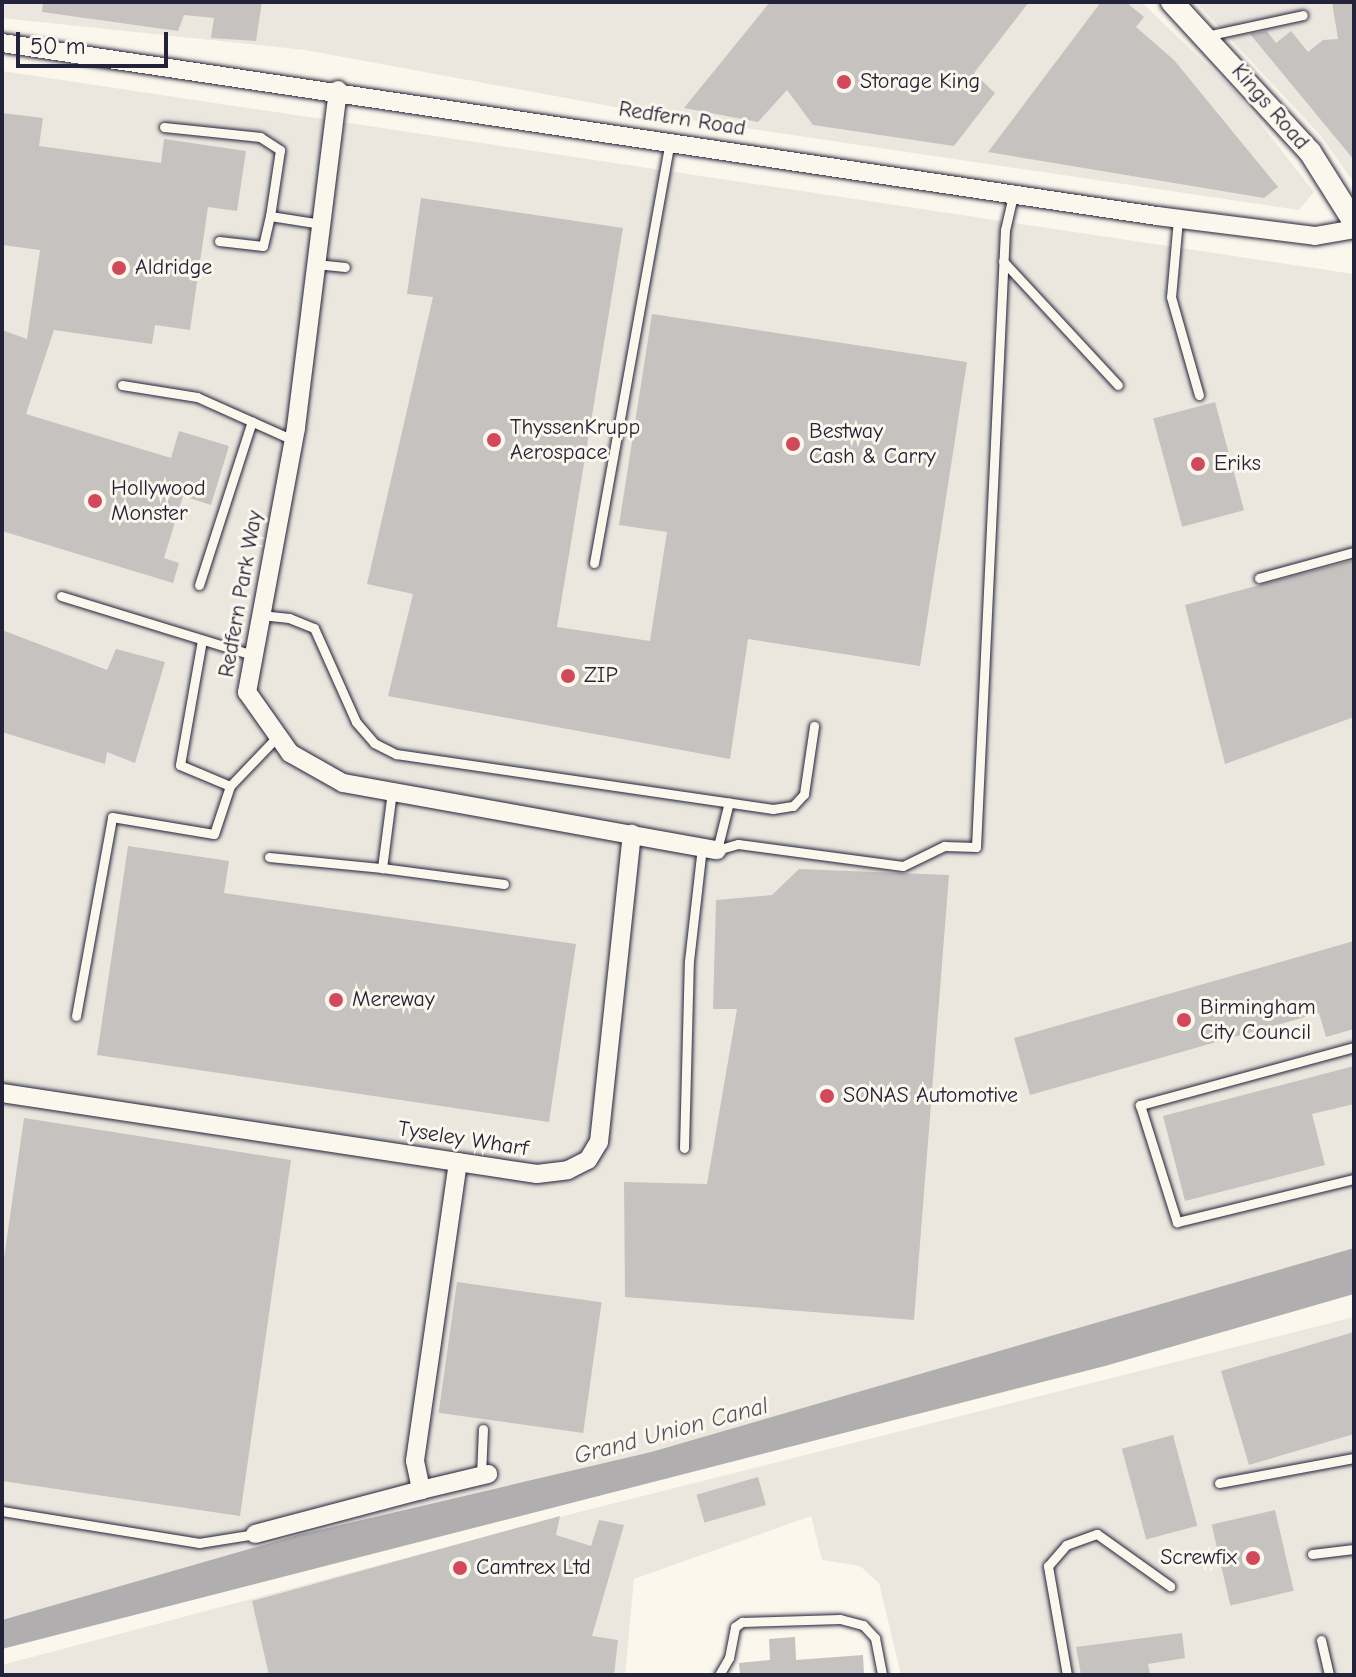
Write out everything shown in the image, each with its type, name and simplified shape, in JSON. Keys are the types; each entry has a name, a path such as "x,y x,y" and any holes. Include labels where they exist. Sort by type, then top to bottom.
{"street":[{"name":"Kings Road","path":"1181,5 1310,152 1354,222"},
{"name":"Redfern Road","path":"2,43 338,90 1178,219 1315,236 1354,229"},
{"name":"Redfern Park Way","path":"338,90 293,440 247,692 290,753 343,783 709,848"},
{"name":"Tyseley Wharf","path":"2,1093 537,1174 568,1170 588,1160 599,1142 632,834"},
{"path":"421,1490 415,1461 458,1162"},
{"path":"255,1534 484,1475"}],"lane":[{"path":"1206,36 1303,15"},
{"path":"164,127 260,137 280,150 263,246 219,241"},
{"path":"594,563 670,142"},
{"path":"709,848 738,844 903,866 944,846 976,847 1003,261 1013,194"},
{"path":"270,216 321,224"},
{"path":"1178,219 1171,297 1199,395"},
{"path":"1003,261 1118,385"},
{"path":"316,264 345,267"},
{"path":"122,385 197,397 293,440"},
{"path":"199,585 252,421"},
{"path":"1259,578 1354,552"},
{"path":"61,596 253,655"},
{"path":"261,615 289,618 314,628 356,722 374,743 396,754 773,809 793,806 804,794 814,726"},
{"path":"202,640 180,765 230,786"},
{"path":"76,1016 112,817 214,834 230,786 278,736"},
{"path":"382,868 392,791"},
{"path":"684,1148 689,961 709,848 729,802"},
{"path":"269,857 504,884"},
{"path":"1354,1047 1140,1105 1177,1222 1354,1179"},
{"path":"483,1429 484,1475"},
{"path":"1219,1483 1354,1458"},
{"path":"2,1511 199,1543 255,1534"},
{"path":"1067,1675 1048,1566 1066,1545 1097,1534 1170,1586"},
{"path":"1312,1554 1354,1549"},
{"path":"719,1675 729,1658 735,1627 742,1622 840,1619 863,1625 875,1638 882,1675"},
{"path":"1321,1640 1329,1675"}],"shaded area":[{"path":"2,2 1141,2 1235,91 1314,192 1299,210 664,116 305,50 2,18"},
{"path":"1196,2 1354,2 1354,183 1321,136"},
{"path":"2,71 1354,274 1354,1248 651,1452 298,1535 2,1620"},
{"path":"1354,1248 1354,1294 1105,1366 2,1649 2,1620 298,1535 651,1452"},
{"path":"1354,1317 1354,1675 901,1675 879,1583 860,1566 822,1560 811,1516 634,1579 625,1675 2,1675 2,1665 583,1511"}],"building":[{"path":"43,2 262,2 256,41 211,38 214,18 184,15 178,31 42,12"},
{"name":"Storage King","path":"770,2 1029,2 974,73 995,93 954,146 813,125 787,90 758,122 684,108"},
{"path":"1101,2 1126,2 1144,17 1136,27 1174,60 1278,187 1264,198 988,152"},
{"path":"1332,2 1354,2 1354,160 1250,34 1267,31 1276,43 1291,31 1308,52 1323,40 1338,39"},
{"path":"2,113 43,118 39,146 161,163 164,139 246,151 237,211 208,207 190,330 155,325 152,344 54,330 26,414 171,458 179,431 229,446 211,505 183,496 164,558 179,563 173,583 2,531 2,330 27,339 40,250 2,245"},
{"path":"421,198 623,228 557,627 650,641 667,532 619,525 652,314 967,362 920,666 748,639 730,759 388,696 413,594 367,584 433,297 407,294"},
{"name":"Eriks","path":"1215,402 1244,510 1182,527 1153,419"},
{"path":"1354,560 1354,717 1225,764 1185,605"},
{"path":"2,630 107,670 116,649 165,662 135,763 107,752 105,764 2,732"},
{"name":"Mereway","path":"128,846 229,861 224,893 576,944 549,1122 97,1055"},
{"name":"SONAS Automotive","path":"799,869 949,875 914,1320 625,1297 624,1182 707,1184 737,1009 713,1009 716,900 772,895"},
{"name":"Birmingham City Council","path":"1354,941 1354,1029 1326,1037 1319,1013 1030,1095 1014,1038"},
{"path":"1354,1066 1354,1104 1312,1114 1325,1165 1185,1201 1163,1116"},
{"path":"24,1118 291,1160 240,1516 2,1481 2,1272"},
{"path":"457,1282 602,1302 583,1433 439,1413"},
{"path":"1354,1332 1354,1434 1249,1465 1221,1371"},
{"path":"1173,1435 1197,1526 1146,1540 1122,1449"},
{"path":"758,1477 766,1505 704,1523 696,1495"},
{"name":"Screwfix","path":"1275,1510 1294,1591 1230,1605 1212,1525"},
{"name":"Camtrex Ltd","path":"560,1516 556,1535 591,1546 599,1520 624,1525 592,1636 618,1640 614,1675 269,1675 252,1601"},
{"path":"1182,1633 1185,1658 1148,1664 1150,1675 1081,1675 1076,1647"},
{"path":"795,1637 796,1660 863,1655 864,1675 740,1675 739,1663 770,1660 769,1639"}],"place":[{"name":"Storage King","path":"844,82"},
{"name":"Aldridge","path":"119,268"},
{"name":"ThyssenKrupp Aerospace","path":"494,440"},
{"name":"Bestway Cash & Carry","path":"793,444"},
{"name":"Eriks","path":"1198,464"},
{"name":"Hollywood Monster","path":"95,501"},
{"name":"ZIP","path":"568,676"},
{"name":"Mereway","path":"336,1000"},
{"name":"Birmingham City Council","path":"1184,1020"},
{"name":"SONAS Automotive","path":"827,1096"},
{"name":"Screwfix","path":"1253,1558"},
{"name":"Camtrex Ltd","path":"460,1568"}],"water label":[{"name":"Grand Union Canal","path":"671,1431"}]}
